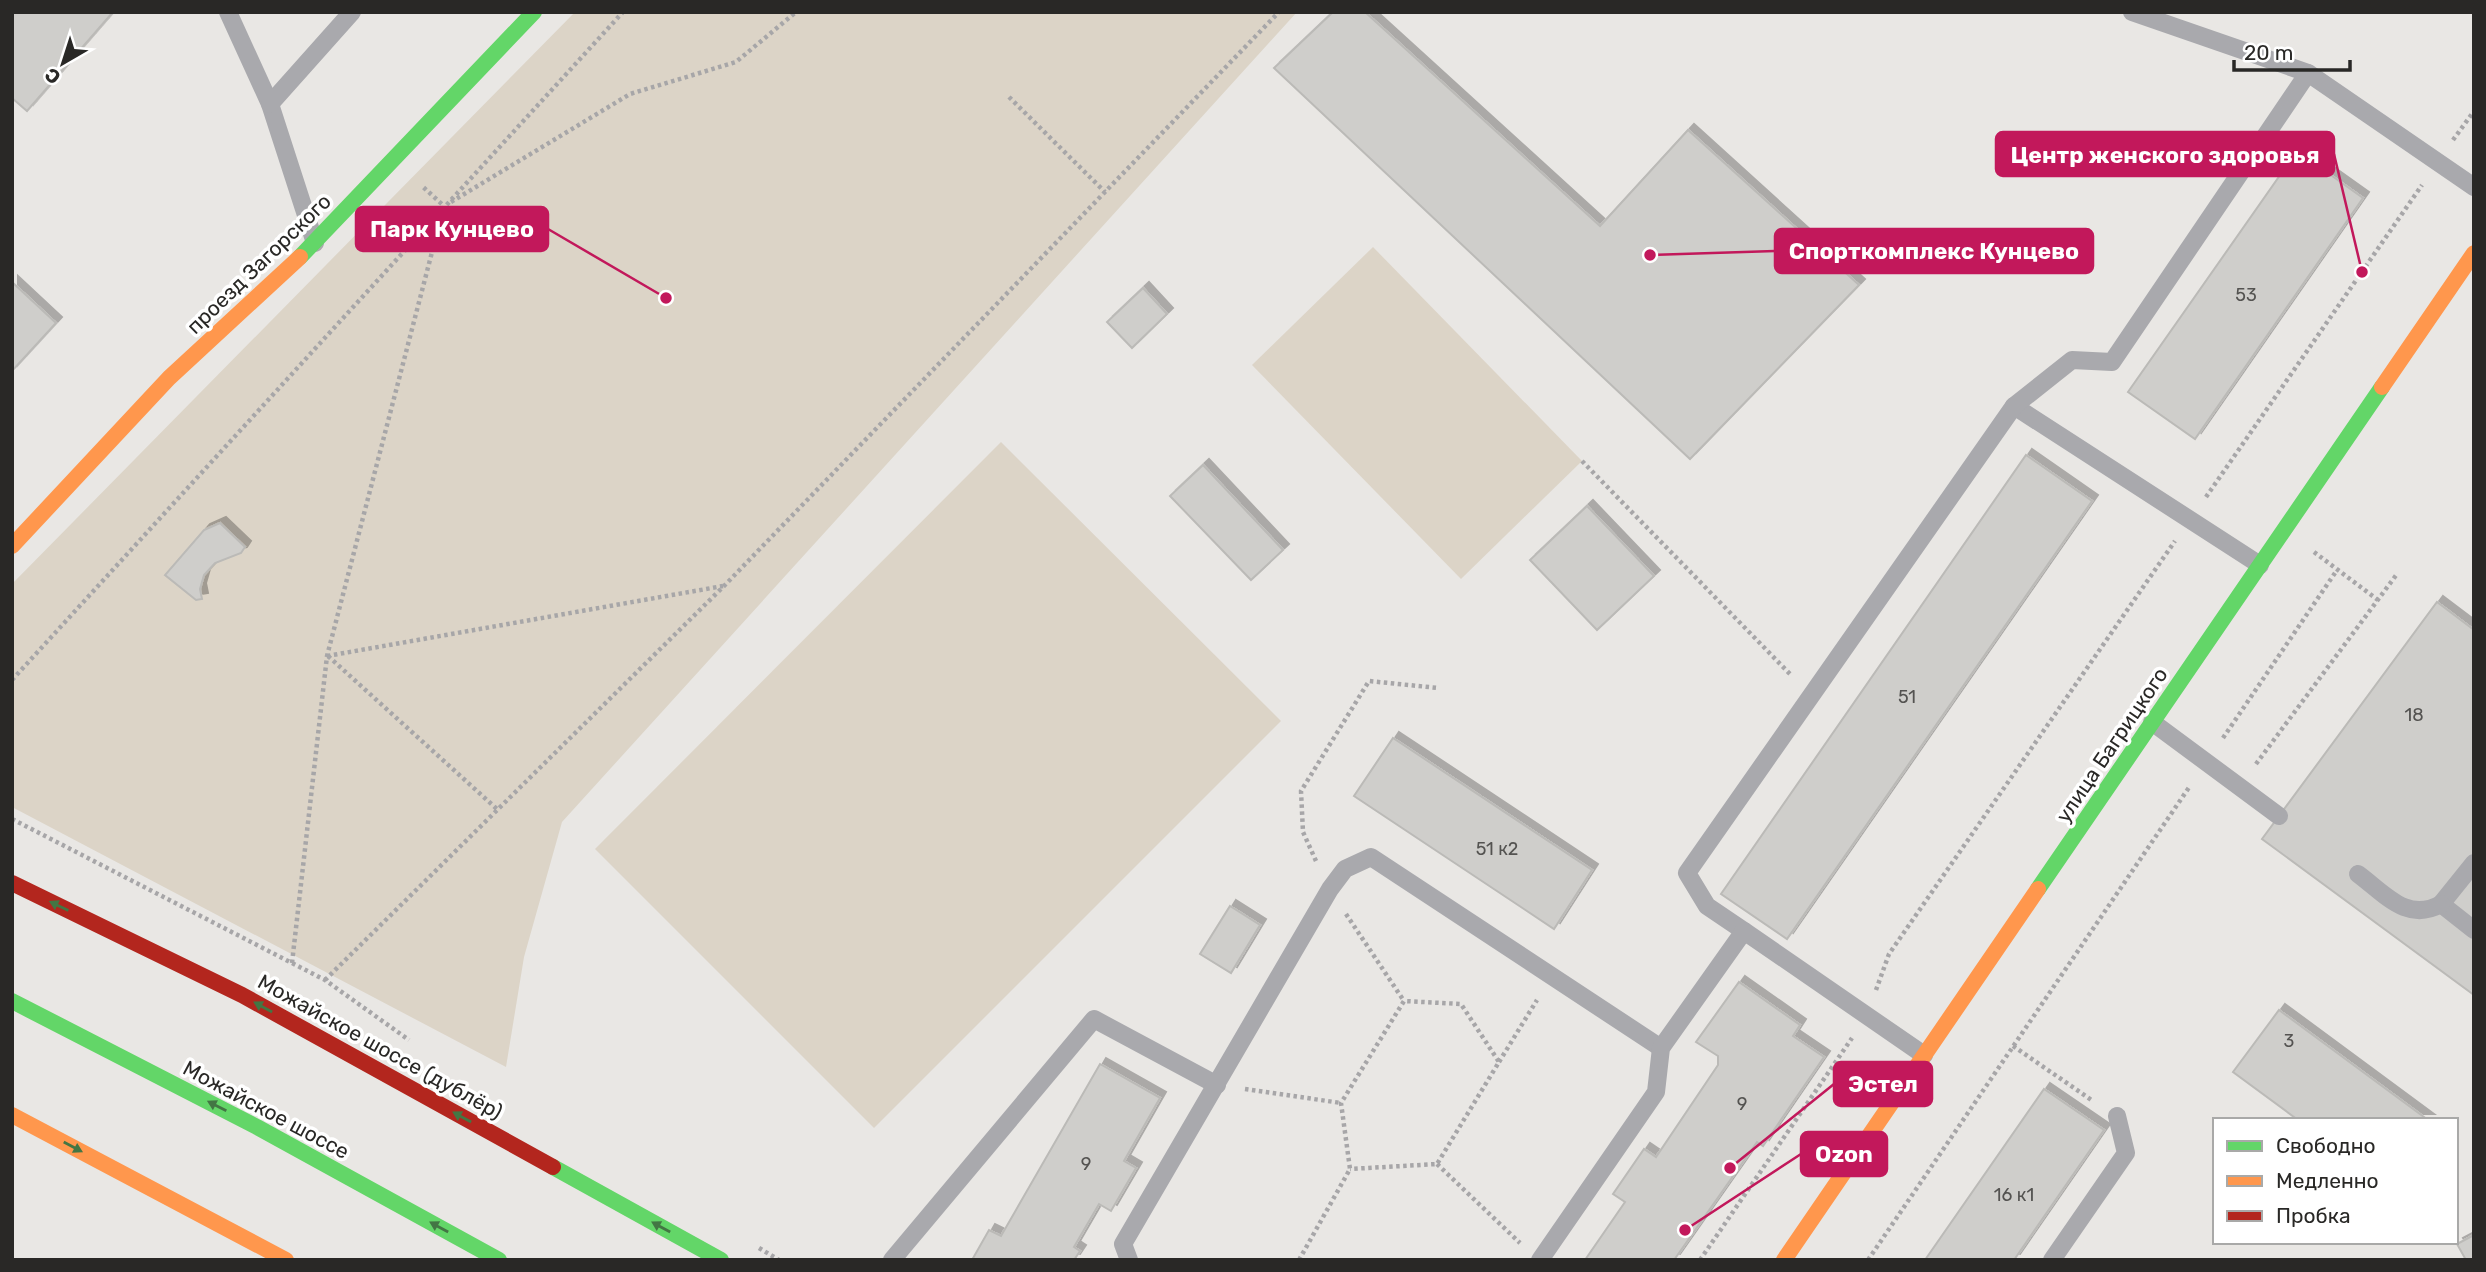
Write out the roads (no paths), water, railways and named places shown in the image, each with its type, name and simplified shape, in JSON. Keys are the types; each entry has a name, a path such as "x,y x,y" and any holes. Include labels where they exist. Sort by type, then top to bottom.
{"street":[{"name":"проезд Загорского","path":"12,546 169,378 315,243 534,12"},
{"name":"улица Багрицкого","path":"1784,1260 2474,253"},
{"name":"Можайское шоссе (дублёр)","path":"12,883 242,995 721,1260"},
{"name":"Можайское шоссе","path":"12,1001 257,1127 499,1260"},
{"path":"12,1115 286,1260"}],"lane":[{"path":"228,12 270,104 315,243"},
{"path":"270,104 352,12"},
{"path":"2132,12 2308,73 2474,187"},
{"path":"1924,1055 1707,906 1687,873 2014,406 2072,360 2112,362 2308,73"},
{"path":"2014,406 2260,565"},
{"path":"2152,722 2279,816"},
{"path":"1129,1260 1123,1244 1330,889 1345,869 1371,857 1661,1048"},
{"path":"2358,874 2411,911 2430,910 2441,904 2474,863"},
{"path":"2441,904 2474,930"},
{"path":"1533,1255 1656,1092 1661,1048 1744,931"},
{"path":"892,1260 1094,1020 1217,1085"},
{"path":"2052,1260 2126,1153 2117,1116"}],"place":[{"name":"Спорткомплекс Кунцево","path":"1650,255"},
{"name":"Центр женского здоровья","path":"2362,272"},
{"name":"Парк Кунцево","path":"666,298"},
{"name":"Эстел","path":"1730,1168"},
{"name":"Ozon","path":"1685,1230"}]}
